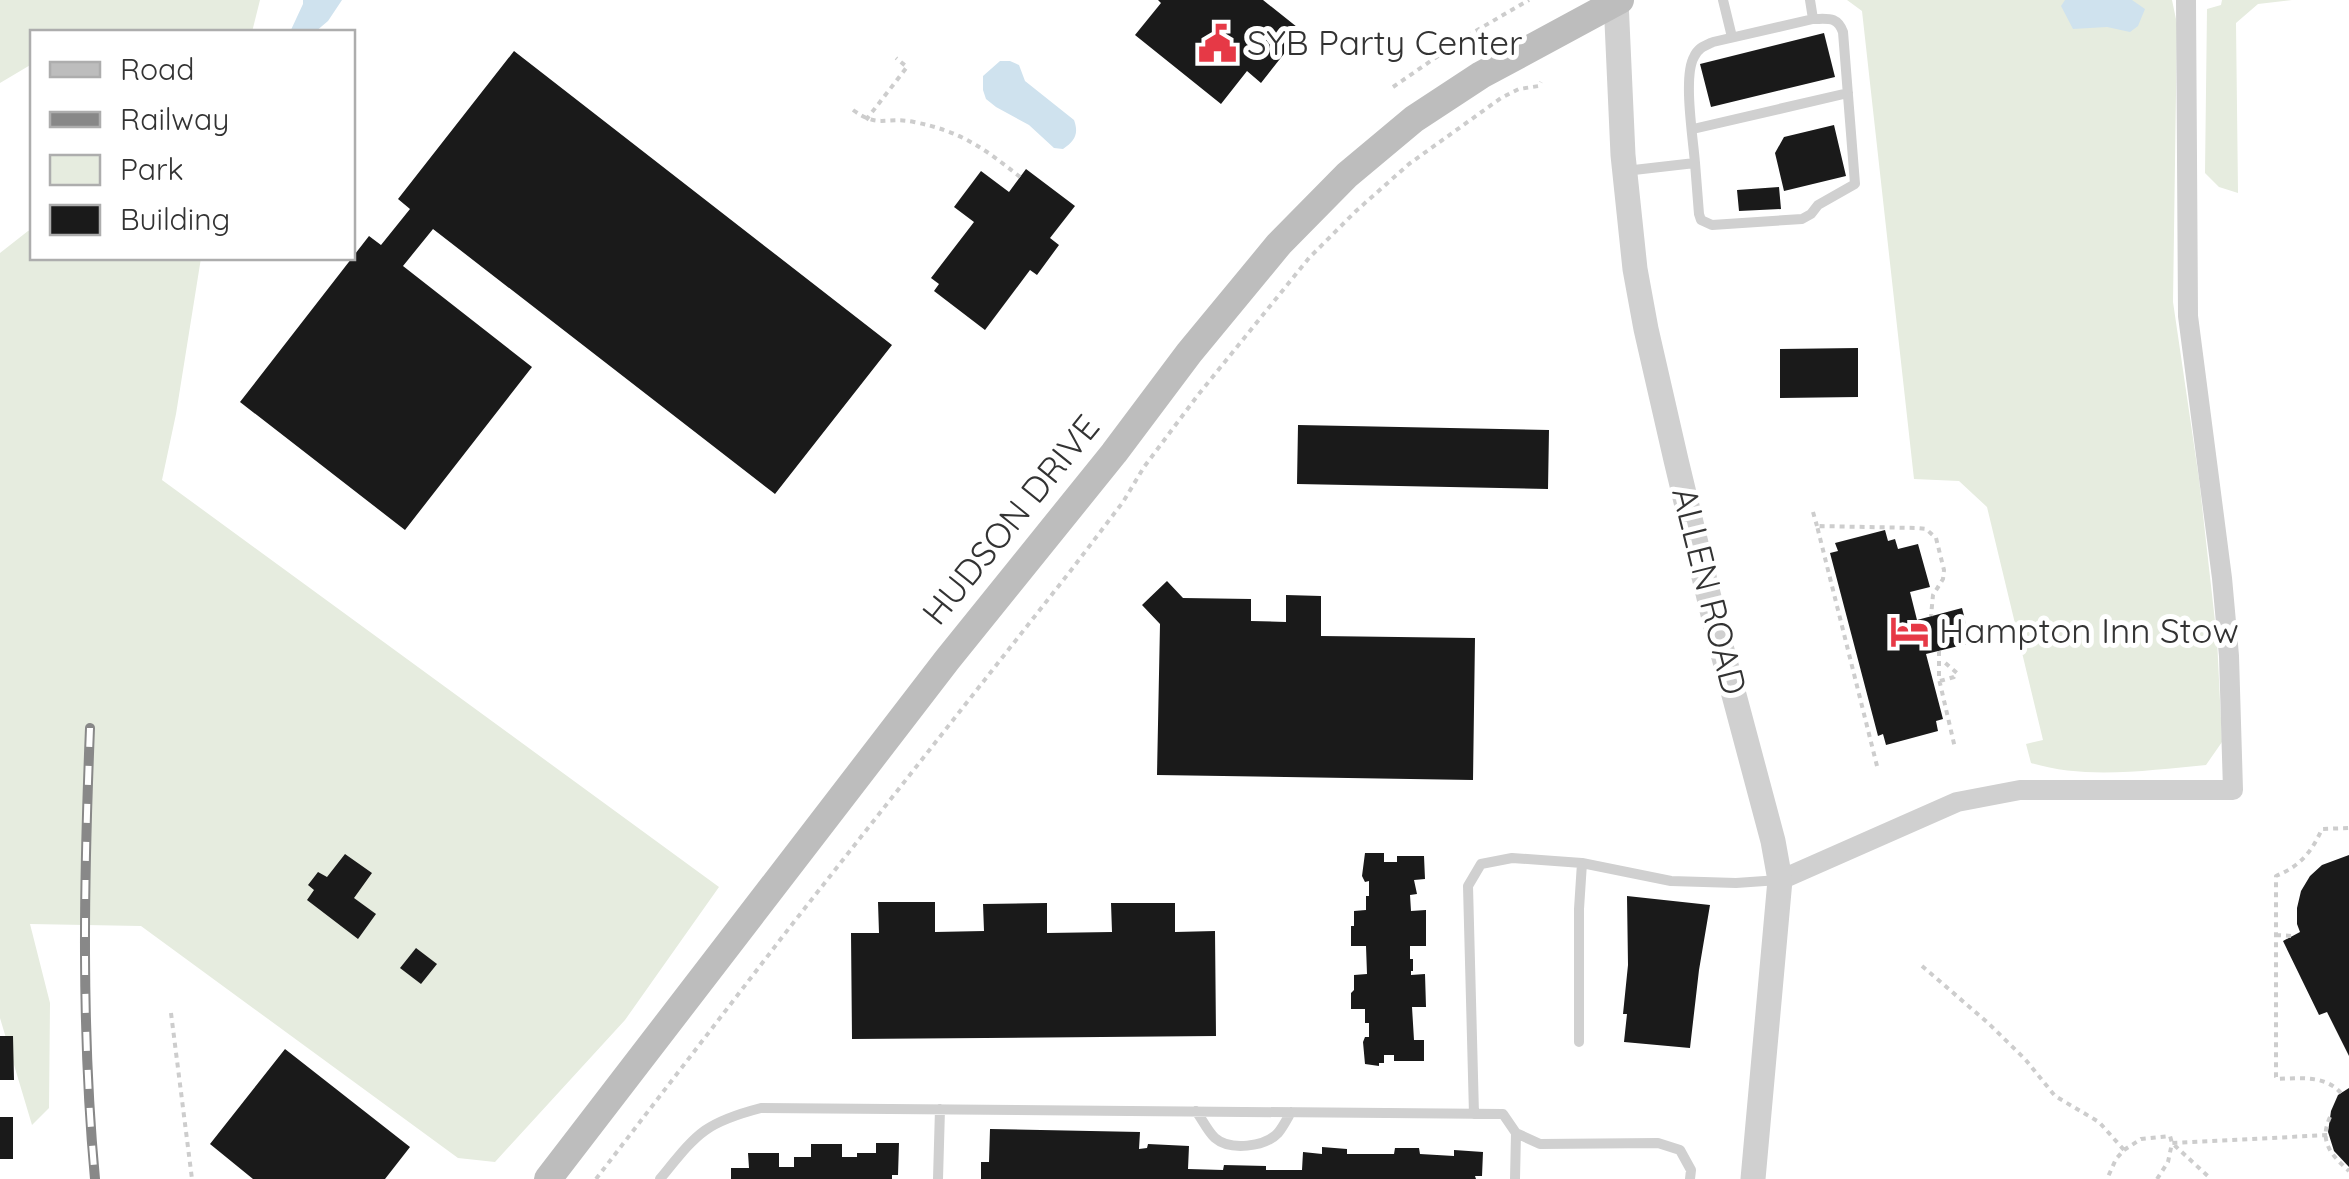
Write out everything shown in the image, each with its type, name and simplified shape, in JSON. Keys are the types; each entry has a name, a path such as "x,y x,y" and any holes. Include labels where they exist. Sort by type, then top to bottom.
{"main road":[{"name":"HUDSON DRIVE","path":"559,1175 947,660 1279,244 1346,175 1414,119 1481,75 1618,1"}],"street":[{"path":"1780,880 1956,802 2020,790 2233,790 2222,578 2188,316 2186,0"},
{"name":"ALLEN ROAD","path":"1618,1 1624,171 1634,268 1718,635 1780,880 1754,1179"}],"lane":[{"path":"1723,0 1732,37"},
{"path":"1810,0 1813,20"},
{"path":"1832,18 1840,23 1855,184 1802,219 1712,225 1701,220 1688,75 1700,48 1732,37 1813,20 1832,18"},
{"path":"1692,129 1848,94"},
{"path":"1624,171 1696,163"},
{"path":"1474,1114 1468,886 1481,864 1512,858 1582,863 1671,880 1780,880"},
{"path":"1579,1042 1582,863"},
{"path":"660,1179 698,1133 726,1117 761,1108 1503,1114 1516,1133 1540,1144 1658,1143 1680,1150 1691,1170 1690,1179"},
{"path":"938,1179 940,1109"},
{"path":"1196,1111 1216,1140 1230,1146 1268,1141 1291,1112"},
{"path":"1515,1179 1516,1133"}],"path":[{"path":"1393,88 1467,36 1528,0"},
{"path":"866,120 906,67 896,58"},
{"path":"596,1179 1072,569 1198,395 1309,258 1409,164 1501,98 1519,88 1539,86 1540,82"},
{"path":"852,110 866,120 910,121 971,140 1020,177"},
{"path":"1813,512 1877,766"},
{"path":"1816,526 1916,528 1931,532 1944,570 1933,595 1931,616"},
{"path":"1940,681 1954,677 1957,672 1945,665 1940,654 1940,681 1956,748"},
{"path":"2342,1094 2334,1085 2313,1078 2277,1079 2276,876 2307,857 2322,828 2349,828"},
{"path":"2276,935 2294,936"},
{"path":"1922,966 2025,1059 2054,1096 2099,1122 2124,1150"},
{"path":"171,1013 192,1179"},
{"path":"2330,1116 2327,1134 2332,1154 2349,1171"},
{"path":"2172,1143 2327,1134"},
{"path":"2107,1179 2116,1159 2140,1139 2170,1136 2168,1162 2157,1179"},
{"path":"2172,1143 2211,1179"}],"green space":[{"path":"0,0 260,0 252,30 30,30 30,65 0,83"},
{"path":"1847,0 2172,0 2177,24 2173,302 2217,639 2222,742 2206,765 2096,772 2031,763 2026,744 2043,740 1987,507 1959,481 1914,479 1862,11"},
{"path":"2222,0 2292,0 2258,4 2236,23 2238,193 2219,187 2205,173 2207,9 2221,5"},
{"path":"28,231 30,260 201,260 162,480 719,887 625,1020 495,1162 458,1158 141,926 30,924 50,1003 49,1108 32,1125 0,1018 0,253"}],"water":[{"path":"303,0 342,0 317,30 291,30"},
{"path":"2065,0 2132,0 2145,9 2138,26 2130,32 2107,27 2073,29 2061,6"},
{"path":"1000,61 1019,65 1025,81 1074,120 1076,133 1067,146 1054,148 1029,125 986,99 983,76"}],"building":[{"path":"1158,0 1263,0 1302,31 1261,83 1247,71 1221,104 1135,35 1161,3"},
{"path":"1824,33 1835,77 1711,107 1700,64"},
{"path":"514,51 892,345 775,494 433,229 403,266 532,367 405,530 240,402 350,260 355,260 355,254 369,236 381,245 410,209 398,199"},
{"path":"1834,125 1846,176 1784,191 1775,153 1784,137"},
{"path":"1026,169 1075,206 1050,238 1059,245 1037,275 1030,270 985,330 934,291 939,284 931,278 974,222 954,207 981,171 1009,192"},
{"path":"1779,187 1781,209 1739,211 1737,190"},
{"path":"1858,348 1858,397 1780,398 1780,349"},
{"path":"1298,425 1549,430 1548,489 1297,484"},
{"name":"Hampton Inn Stow","path":"1885,530 1888,541 1895,539 1898,549 1918,544 1930,587 1910,592 1917,620 1962,608 1971,643 1926,654 1943,719 1936,721 1938,731 1886,745 1883,734 1878,736 1830,553 1838,551 1835,543"},
{"path":"1167,581 1183,598 1251,599 1251,621 1286,622 1286,595 1321,596 1321,636 1475,638 1473,780 1157,775 1160,624 1142,605"},
{"path":"1365,853 1384,853 1384,862 1397,862 1397,856 1424,856 1425,879 1414,880 1417,894 1410,895 1411,911 1426,910 1426,946 1410,946 1410,959 1411,975 1425,974 1426,1007 1412,1007 1414,1040 1424,1040 1424,1061 1394,1061 1394,1055 1384,1055 1384,1063 1379,1066 1365,1064 1363,1042 1369,1037 1369,1023 1365,1023 1365,1009 1351,1009 1351,993 1354,975 1367,974 1366,946 1351,946 1351,926 1354,911 1366,910 1369,896 1369,881 1365,882 1362,876"},
{"path":"345,854 372,873 354,898 376,914 358,939 307,900 314,890 308,885 318,872 327,877"},
{"path":"2349,855 2349,1056 2327,1012 2319,1015 2283,941 2300,932 2297,908 2310,876 2322,865"},
{"path":"1627,896 1710,905 1690,1048 1624,1042"},
{"path":"878,902 935,902 935,932 984,931 983,904 1047,903 1047,933 1112,932 1111,903 1175,903 1175,932 1215,931 1216,1036 852,1039 851,933 879,933"},
{"path":"416,948 437,964 421,984 400,968"},
{"path":"0,1036 13,1036 14,1080 0,1080"},
{"path":"285,1049 410,1147 385,1179 253,1179 210,1144"},
{"path":"2349,1088 2349,1167 2334,1151 2328,1132 2338,1095"},
{"path":"0,1117 13,1117 13,1159 0,1159"},
{"path":"990,1129 1140,1132 1139,1149 1147,1148 1148,1144 1189,1146 1188,1169 1223,1170 1224,1165 1302,1170 1303,1152 1322,1154 1322,1147 1347,1149 1347,1154 1394,1154 1395,1148 1419,1148 1420,1154 1454,1156 1454,1150 1483,1152 1482,1176 981,1179 981,1162 989,1162"},
{"path":"876,1143 899,1143 898,1175 892,1175 892,1179 731,1179 731,1168 749,1168 748,1153 779,1153 779,1167 794,1167 794,1157 811,1157 811,1144 842,1144 842,1157 857,1157 857,1153 876,1153"}],"railway":[{"path":"90,728 85,953 95,1179"}],"place":[{"name":"SYB Party Center","path":"1217,43"},
{"name":"Hampton Inn Stow","path":"1909,631"}]}
